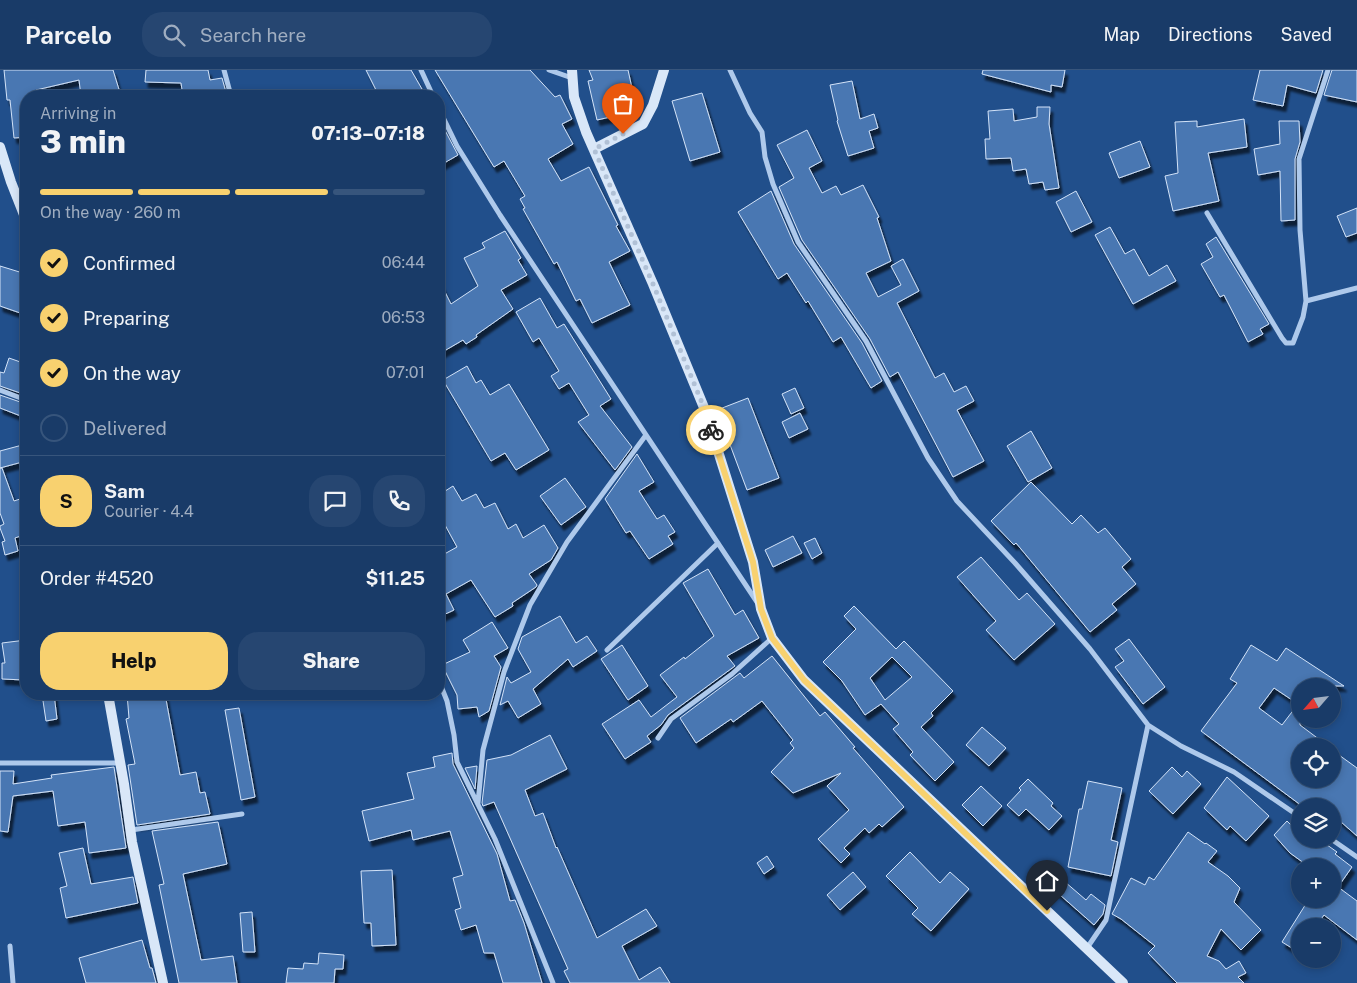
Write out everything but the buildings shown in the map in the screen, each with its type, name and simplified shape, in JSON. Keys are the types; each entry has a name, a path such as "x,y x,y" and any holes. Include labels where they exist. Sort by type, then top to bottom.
{"main road":[{"path":"594,149 643,124 653,105 664,70"},
{"path":"572,74 574,97 586,132 653,284 705,410 753,562 761,609 772,638 804,680 1123,983"},
{"path":"0,147 20,205"},
{"path":"109,700 131,830 163,983"}],"street":[{"path":"224,70 230,90"},
{"path":"421,70 430,90"},
{"path":"549,70 572,74"},
{"path":"730,70 762,132 765,157 772,184 798,242 866,341 928,458 957,501 1084,642 1148,725 1181,746 1234,772 1291,811"},
{"path":"1207,213 1286,343 1292,343 1303,317 1306,301 1300,230 1298,159 1328,70"},
{"path":"445,121 457,146 761,609"},
{"path":"1306,301 1357,288"},
{"path":"0,390 20,398"},
{"path":"478,803 485,742 504,672 530,605 567,542 646,434"},
{"path":"607,650 718,543"},
{"path":"658,738 671,719 732,674 772,638"},
{"path":"445,696 454,735 457,762 495,839 553,983"},
{"path":"1087,949 1106,920 1148,725"},
{"path":"0,763 120,763"},
{"path":"131,830 242,814"},
{"path":"1341,846 1357,857"},
{"path":"10,946 13,983"}],"way so far":[{"path":"623,134 594,149 653,284 705,410 711,430"}],"route":[{"path":"711,430 753,562 761,609 772,638 804,680 1047,911"}]}
